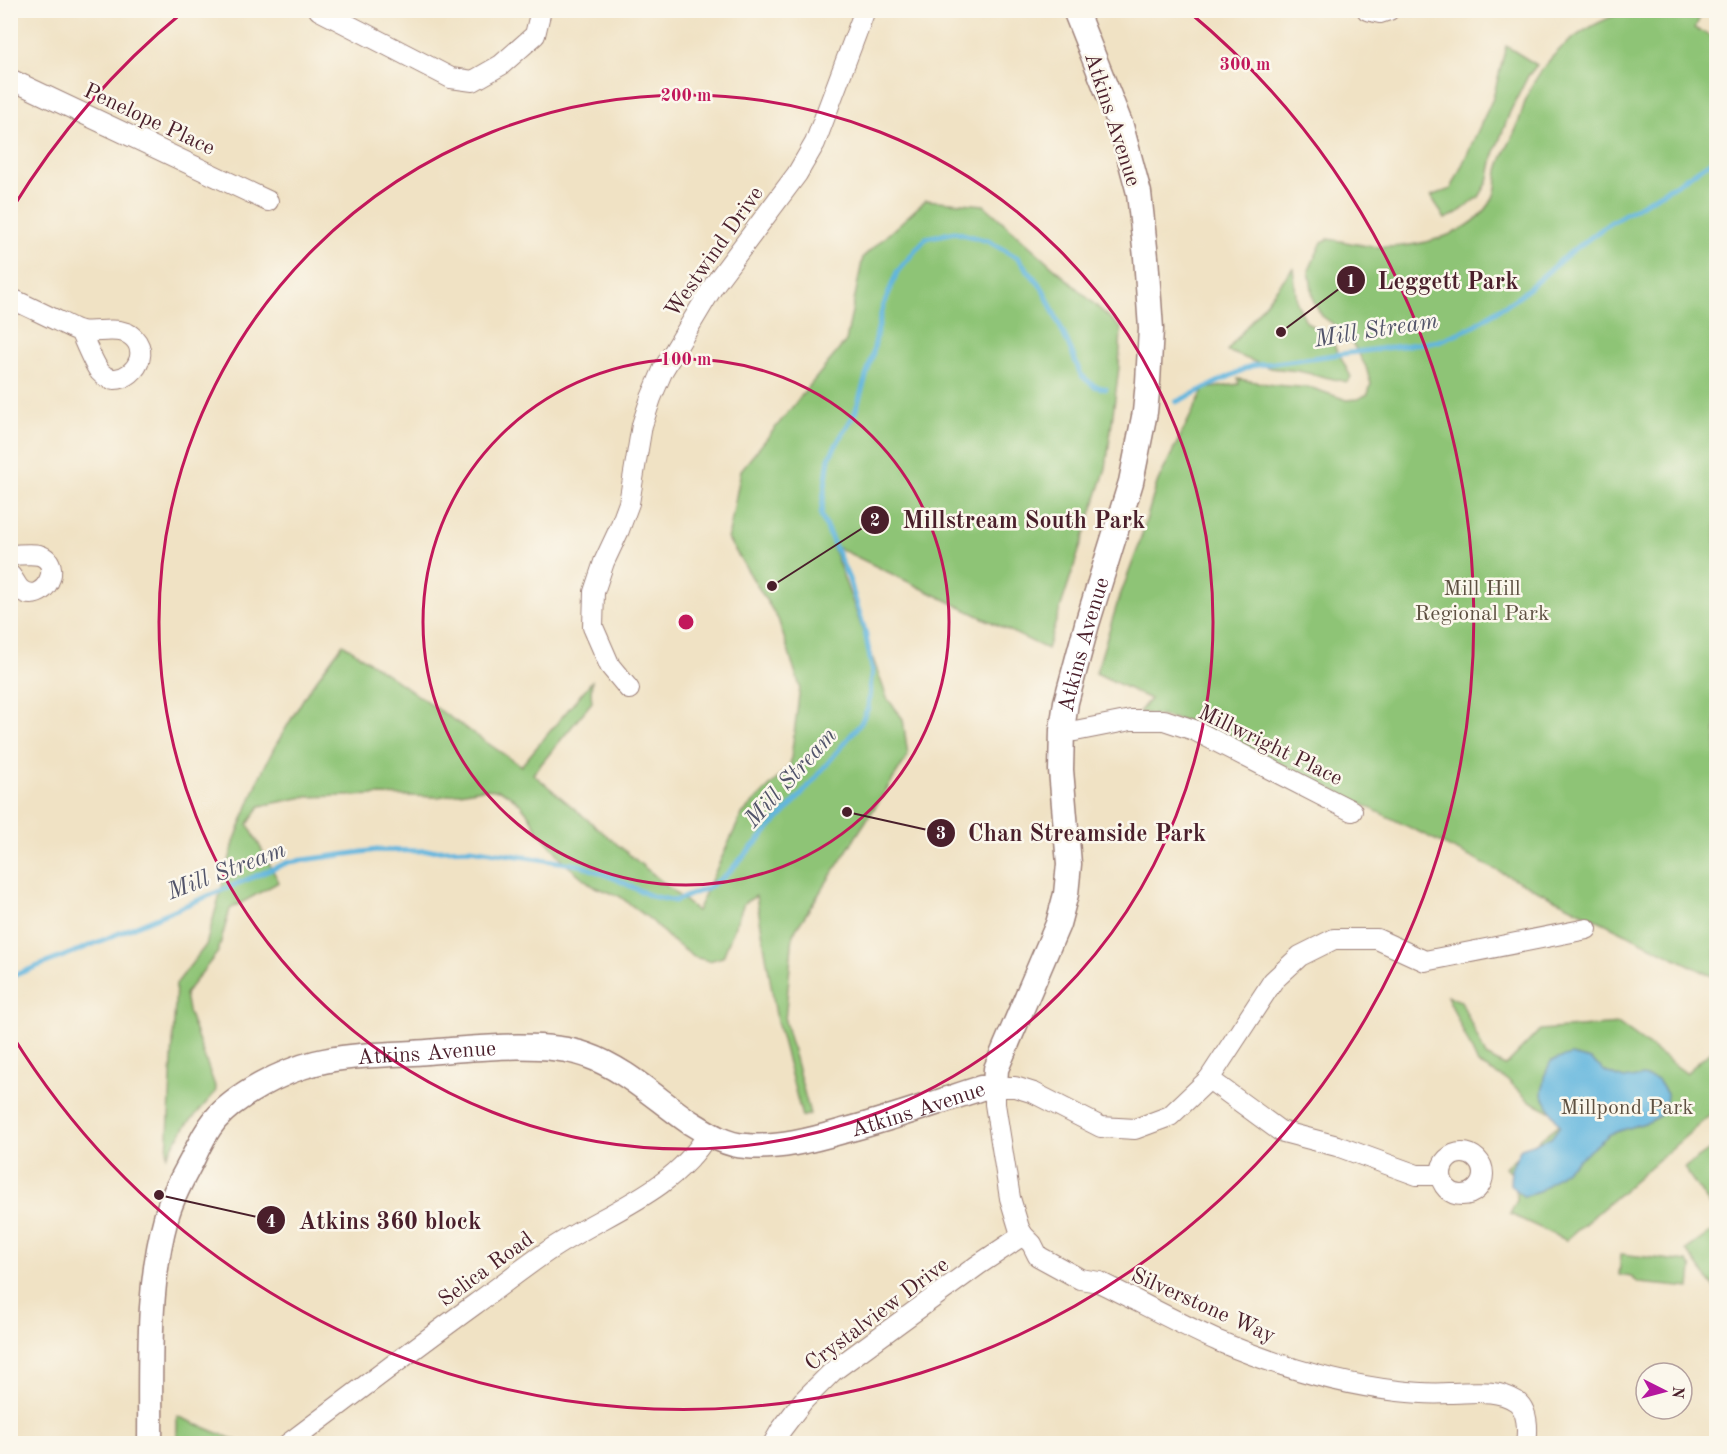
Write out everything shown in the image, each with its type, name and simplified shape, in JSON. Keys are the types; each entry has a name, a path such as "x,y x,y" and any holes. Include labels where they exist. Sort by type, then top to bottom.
{"street":[{"path":"319,10 451,78 473,81 501,65 535,35 541,10"},
{"name":"Westwind Drive","path":"629,689 610,666 593,627 594,592 628,503 642,425 648,407 663,370 714,285 797,174 815,143 865,10"},
{"name":"Atkins Avenue","path":"150,1443 153,1302 166,1216 190,1164 215,1120 233,1103 286,1073 314,1063 341,1058 507,1047 562,1049 586,1055 627,1077 708,1134 732,1144 746,1146 787,1144 817,1138 883,1120 981,1088 995,1087 996,1069 1058,924 1066,894 1069,864 1062,770 1062,730 1066,702 1087,624 1131,482 1145,412 1151,328 1139,193 1121,126 1075,10"},
{"path":"1367,10 1380,14 1389,10"},
{"name":"Penelope Place","path":"10,79 268,201"},
{"path":"10,298 80,331"},
{"path":"10,555 38,555 46,560 51,575 44,589 36,593 28,593 20,590 10,575"},
{"name":"Millwright Place","path":"1062,730 1075,731 1131,720 1164,720 1194,730 1352,811"},
{"path":"995,1087 1015,1087 1034,1093 1101,1126 1135,1129 1170,1116 1209,1079 1273,981 1300,956 1334,939 1377,939 1425,962 1587,929"},
{"path":"1209,1079 1280,1131 1336,1146 1417,1174 1441,1175"},
{"name":"Silverstone Way","path":"995,1087 995,1104 1010,1198 1019,1228 1038,1256 1080,1279 1099,1282 1216,1340 1265,1359 1323,1376 1398,1391 1430,1394 1489,1392 1504,1395 1518,1402 1524,1413 1528,1429 1526,1443"},
{"name":"Selica Road","path":"288,1443 550,1250 634,1203 679,1169 699,1149 708,1134"},
{"name":"Crystalview Drive","path":"774,1443 803,1401 833,1371 978,1265 1028,1240"}],"green space":[{"name":"Mill Hill Regional Park","path":"1626,11 1703,11 1695,28 1716,39 1716,978 1197,723 1139,712 1150,699 1096,673 1157,483 1204,389 1239,384 1238,379 1312,388 1347,400 1358,399 1368,394 1371,384 1366,367 1356,349 1343,331 1322,316 1314,303 1309,270 1322,242 1328,239 1383,247 1417,244 1451,234 1479,217 1494,197 1501,161 1516,129 1528,93 1542,69 1562,47 1574,38"},
{"path":"1506,46 1537,65 1528,76 1510,112 1493,157 1488,182 1479,197 1445,219 1431,196 1451,189 1493,98"},
{"path":"926,200 984,205 1121,328 1119,367 1106,468 1047,649 832,545 887,698 903,719 908,756 793,934 785,1021 810,1114 802,1117 777,1021 756,896 744,903 723,957 709,961 694,957 619,896 593,886 567,865 536,828 520,804 499,790 482,789 438,797 379,795 304,797 260,806 248,824 279,882 230,909 218,952 185,994 188,1011 216,1089 185,1127 167,1155 176,984 206,945 235,839 260,776 308,691 343,644 521,766 592,681 592,702 533,774 697,911 742,814 790,766 800,687 778,619 728,539 741,470 846,341 863,257"},
{"path":"1293,268 1297,303 1306,321 1333,343 1351,377 1347,382 1298,371 1270,368 1227,351"},
{"name":"Millpond Park","path":"1447,996 1461,1001 1486,1056 1505,1066 1540,1030 1619,1024 1686,1073 1716,1047 1716,1110 1566,1240 1510,1214 1517,1200 1514,1174 1505,1167 1566,1119 1528,1100 1509,1081 1478,1064"},
{"path":"1711,1149 1716,1158 1716,1214 1684,1168"},
{"path":"1711,1232 1716,1239 1716,1290 1686,1250"},
{"path":"1621,1254 1687,1262 1692,1268 1690,1288 1639,1283 1631,1277 1619,1275"},
{"path":"177,1416 242,1443 177,1443"}],"water":[{"path":"1571,1055 1591,1060 1606,1072 1624,1079 1643,1076 1658,1080 1667,1094 1665,1112 1651,1121 1610,1134 1541,1190 1524,1197 1510,1184 1511,1169 1521,1148 1551,1138 1560,1126 1542,1095 1544,1077 1551,1061"}],"waterway":[{"name":"Mill Stream","path":"1176,402 1251,366 1439,341 1470,328 1520,296 1567,255 1610,223 1716,158"},
{"name":"Mill Stream","path":"10,977 289,862 377,850 470,849 580,865 651,896 675,901 707,888 725,876 802,794 861,723 868,708 872,669 865,631 849,579 821,515 829,458 855,413 872,357 882,310 897,272 926,238 955,232 988,241 1018,258 1043,289 1081,375 1094,386 1106,389"}],"place":[{"name":"Leggett Park","path":"1281,332"},
{"name":"Millstream South Park","path":"772,586"},
{"name":"Chan Streamside Park","path":"847,812"},
{"name":"Atkins 360 block","path":"159,1195"}]}
